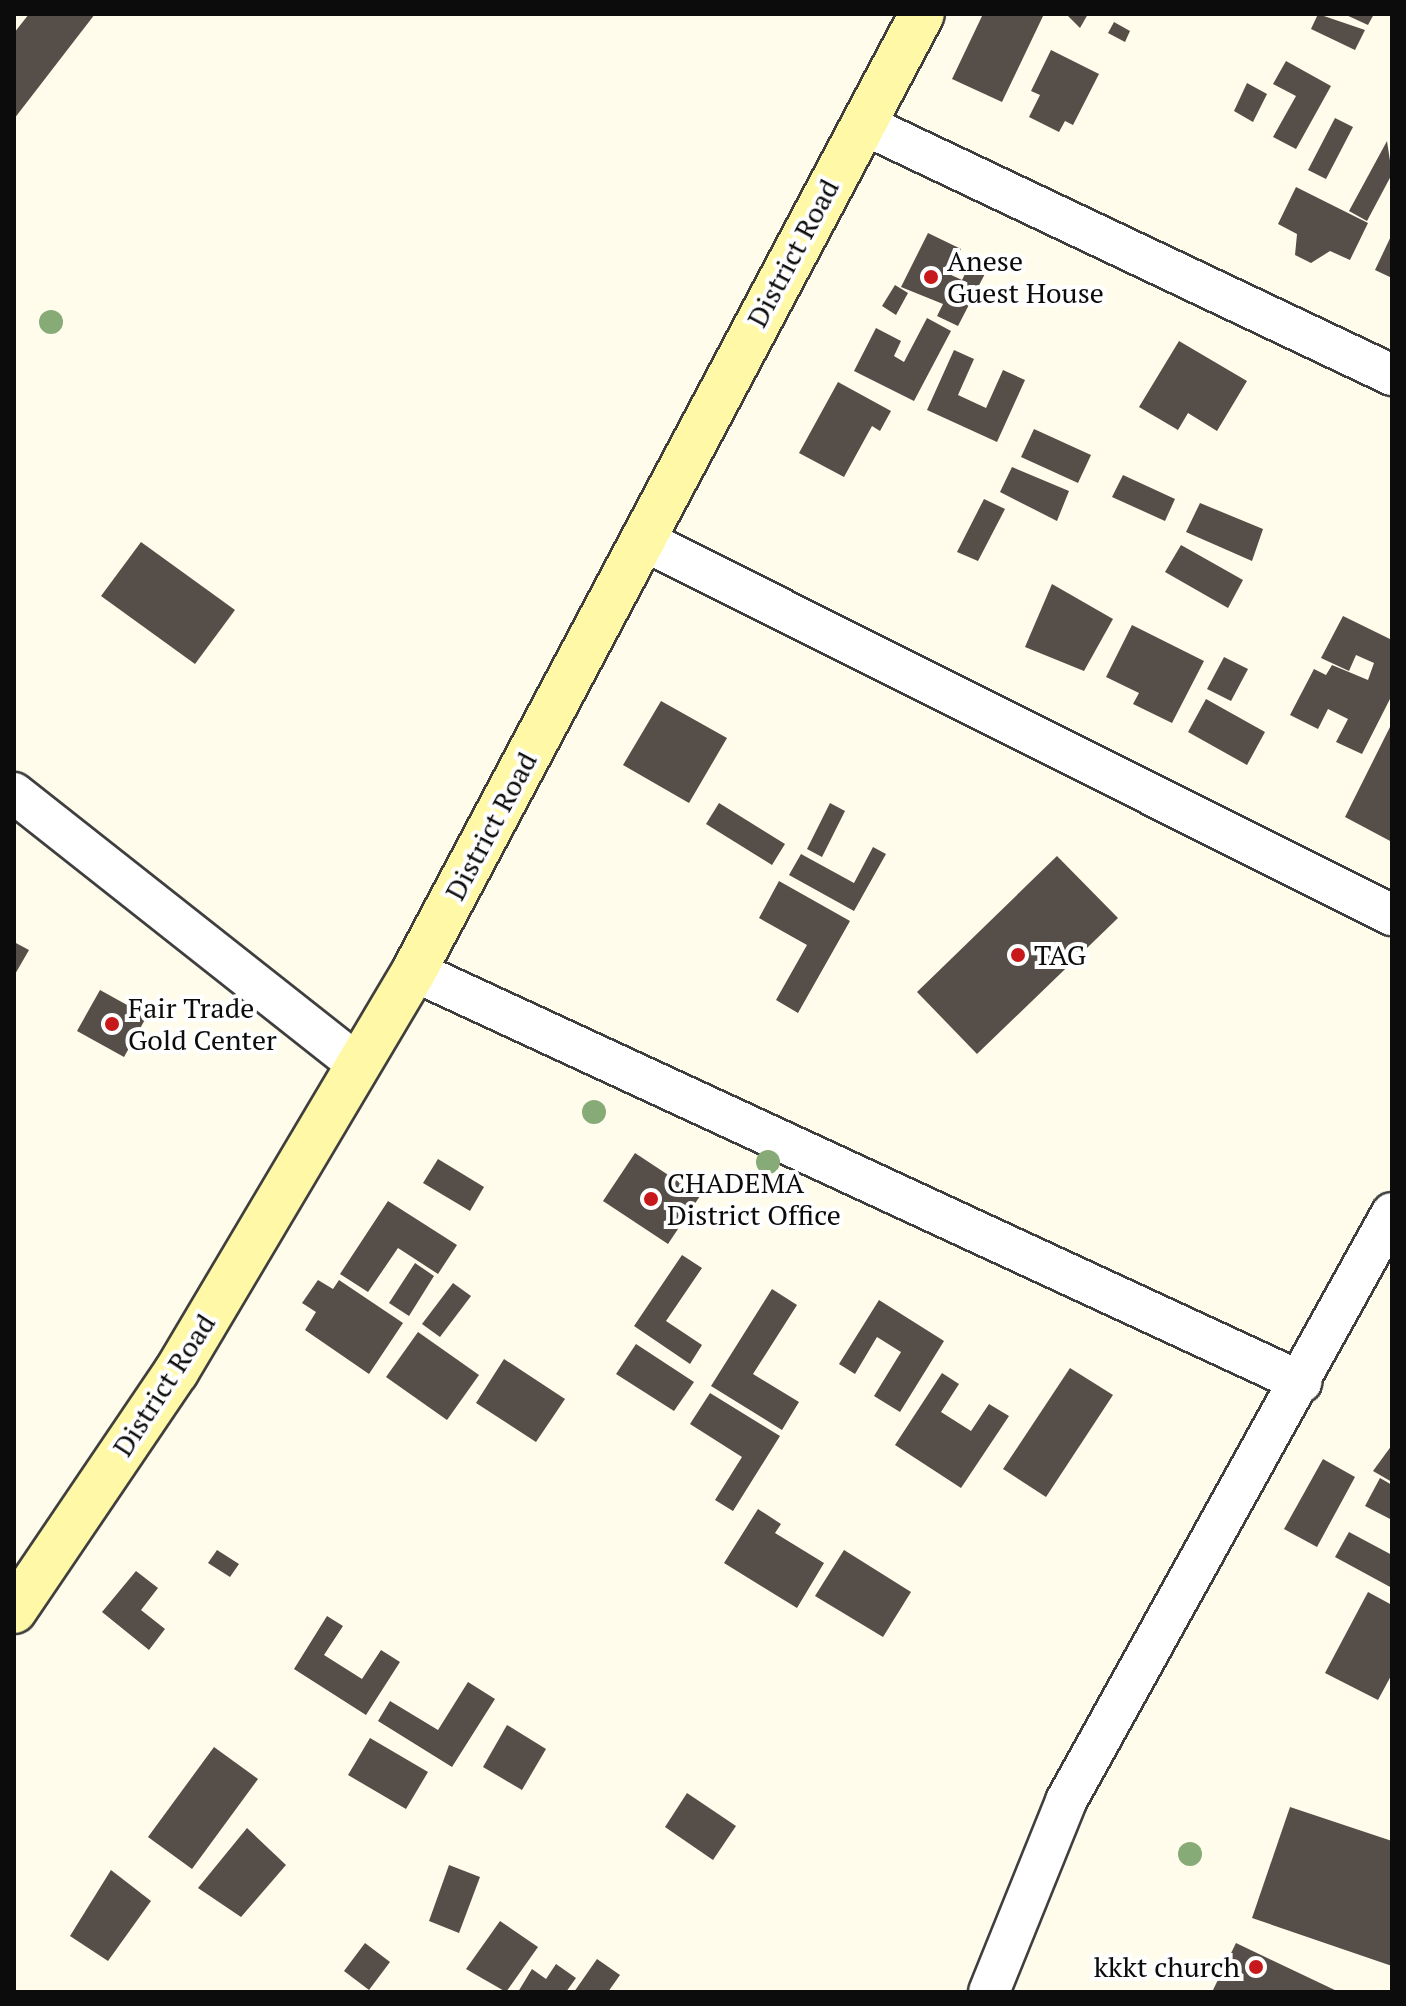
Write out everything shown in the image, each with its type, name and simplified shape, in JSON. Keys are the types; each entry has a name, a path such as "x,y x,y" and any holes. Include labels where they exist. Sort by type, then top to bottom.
{"street":[{"name":"District Road","path":"14,1611 176,1372 414,971 922,14"},
{"path":"863,124 1392,375"},
{"path":"641,539 1392,915"},
{"path":"14,793 358,1065"},
{"path":"414,971 1301,1382"},
{"path":"989,1992 1066,1801 1392,1213"}],"building":[{"path":"29,14 95,14 14,119 14,33"},
{"path":"983,14 1044,14 1002,102 952,79"},
{"path":"1066,14 1088,14 1080,28"},
{"path":"1318,14 1365,30 1355,50 1311,29"},
{"path":"1344,14 1374,14 1368,25"},
{"path":"1114,22 1130,31 1125,42 1108,33"},
{"path":"1051,50 1099,74 1073,125 1065,121 1059,132 1029,117 1040,95 1031,91"},
{"path":"1286,61 1331,86 1296,149 1273,137 1296,96 1273,84"},
{"path":"1247,83 1267,94 1253,122 1234,111"},
{"path":"1335,118 1353,127 1326,179 1308,170"},
{"path":"1387,141 1392,174 1367,221 1349,211"},
{"path":"1296,187 1368,223 1350,260 1330,251 1311,263 1295,255 1297,234 1278,224"},
{"name":"Anese Guest House","path":"928,233 961,249 949,274 962,280 974,256 990,264 958,326 937,316 943,304 901,287"},
{"path":"1392,234 1392,278 1375,270"},
{"path":"895,285 908,293 896,315 882,306"},
{"path":"927,318 951,331 914,401 854,371 876,328 901,341 894,356 904,362"},
{"path":"1179,341 1247,381 1217,431 1188,413 1178,430 1139,407"},
{"path":"954,350 974,359 958,395 986,408 1003,370 1025,380 997,442 927,410"},
{"path":"838,382 891,411 880,431 872,426 844,477 799,453"},
{"path":"1034,429 1091,455 1078,483 1021,457"},
{"path":"1012,467 1069,491 1057,521 1000,492"},
{"path":"1123,475 1175,499 1165,521 1112,497"},
{"path":"984,499 1005,509 978,561 957,552"},
{"path":"1200,503 1263,529 1252,561 1186,532"},
{"path":"141,542 235,610 195,664 101,596"},
{"path":"1181,545 1243,580 1228,608 1165,572"},
{"path":"1052,584 1113,619 1084,671 1025,647"},
{"path":"1343,616 1392,640 1392,695 1362,754 1336,742 1348,719 1328,709 1318,729 1290,715 1314,669 1326,675 1332,665 1368,680 1374,663 1356,655 1349,671 1321,658"},
{"path":"1132,625 1204,661 1172,723 1133,704 1139,693 1106,677"},
{"path":"1224,657 1248,669 1231,701 1207,689"},
{"path":"1206,699 1265,732 1247,765 1188,732"},
{"path":"661,701 727,738 689,803 623,765"},
{"path":"1392,723 1390,784 1392,842 1345,817"},
{"path":"719,803 785,844 772,865 706,824"},
{"path":"830,803 845,811 822,857 807,849"},
{"path":"873,847 886,854 854,911 789,875 801,854 854,883"},
{"name":"TAG","path":"1057,856 1118,918 977,1054 917,992"},
{"path":"779,881 850,921 798,1013 776,1000 807,945 759,918"},
{"path":"14,942 29,950 14,976"},
{"name":"Fair Trade Gold Center","path":"100,990 147,1016 124,1057 77,1031"},
{"name":"CHADEMA District Office","path":"635,1153 700,1196 668,1244 603,1201"},
{"path":"438,1159 484,1187 470,1211 423,1183"},
{"path":"388,1201 457,1245 438,1274 398,1248 368,1292 340,1274"},
{"path":"682,1255 702,1268 666,1321 702,1345 690,1364 634,1326"},
{"path":"415,1263 434,1276 409,1316 389,1303"},
{"path":"318,1280 333,1289 339,1280 403,1323 369,1374 305,1330 316,1312 302,1303"},
{"path":"453,1283 471,1296 440,1337 422,1324"},
{"path":"772,1289 797,1305 753,1374 799,1402 782,1430 711,1386"},
{"path":"879,1300 944,1341 900,1412 874,1396 901,1352 877,1337 855,1374 839,1364"},
{"path":"418,1332 479,1375 447,1420 386,1377"},
{"path":"636,1344 694,1382 674,1411 616,1374"},
{"path":"504,1359 565,1399 536,1442 476,1403"},
{"path":"1070,1368 1113,1395 1046,1497 1003,1469"},
{"path":"942,1373 959,1384 941,1412 971,1431 989,1404 1009,1416 961,1488 895,1445"},
{"path":"710,1393 780,1436 733,1511 715,1500 742,1457 690,1424"},
{"path":"1392,1445 1392,1482 1373,1471"},
{"path":"1323,1459 1355,1477 1317,1547 1284,1529"},
{"path":"1380,1478 1392,1485 1392,1520 1365,1506"},
{"path":"758,1509 781,1524 775,1533 824,1563 797,1608 724,1563"},
{"path":"1349,1532 1392,1555 1392,1588 1335,1557"},
{"path":"217,1550 239,1564 230,1577 208,1563"},
{"path":"844,1550 911,1592 883,1637 815,1596"},
{"path":"136,1571 158,1588 141,1610 165,1629 149,1650 102,1612"},
{"path":"1368,1592 1392,1605 1392,1674 1378,1700 1325,1673"},
{"path":"327,1616 343,1626 324,1655 362,1679 381,1650 400,1662 366,1715 294,1669"},
{"path":"468,1682 495,1699 452,1767 378,1721 390,1701 438,1730"},
{"path":"507,1725 546,1749 522,1790 483,1767"},
{"path":"370,1738 428,1772 406,1809 348,1775"},
{"path":"214,1747 258,1779 192,1869 148,1837"},
{"path":"687,1793 736,1826 713,1860 665,1827"},
{"path":"1290,1807 1392,1841 1392,1966 1252,1918"},
{"path":"247,1828 286,1865 241,1917 198,1888"},
{"path":"449,1865 480,1877 459,1933 429,1921"},
{"path":"111,1870 151,1901 108,1961 70,1936"},
{"path":"500,1921 538,1947 506,1992 466,1969"},
{"path":"365,1943 390,1962 369,1990 344,1971"},
{"name":"kkkt church","path":"1236,1943 1339,1992 1212,1992"},
{"path":"597,1959 620,1975 608,1992 574,1992"},
{"path":"556,1964 576,1978 566,1992 518,1992 532,1969 546,1979"}],"place":[{"name":"Anese Guest House","path":"931,277"},
{"name":"TAG","path":"1018,955"},
{"name":"Fair Trade Gold Center","path":"112,1024"},
{"name":"CHADEMA District Office","path":"651,1199"},
{"name":"kkkt church","path":"1256,1967"}]}
